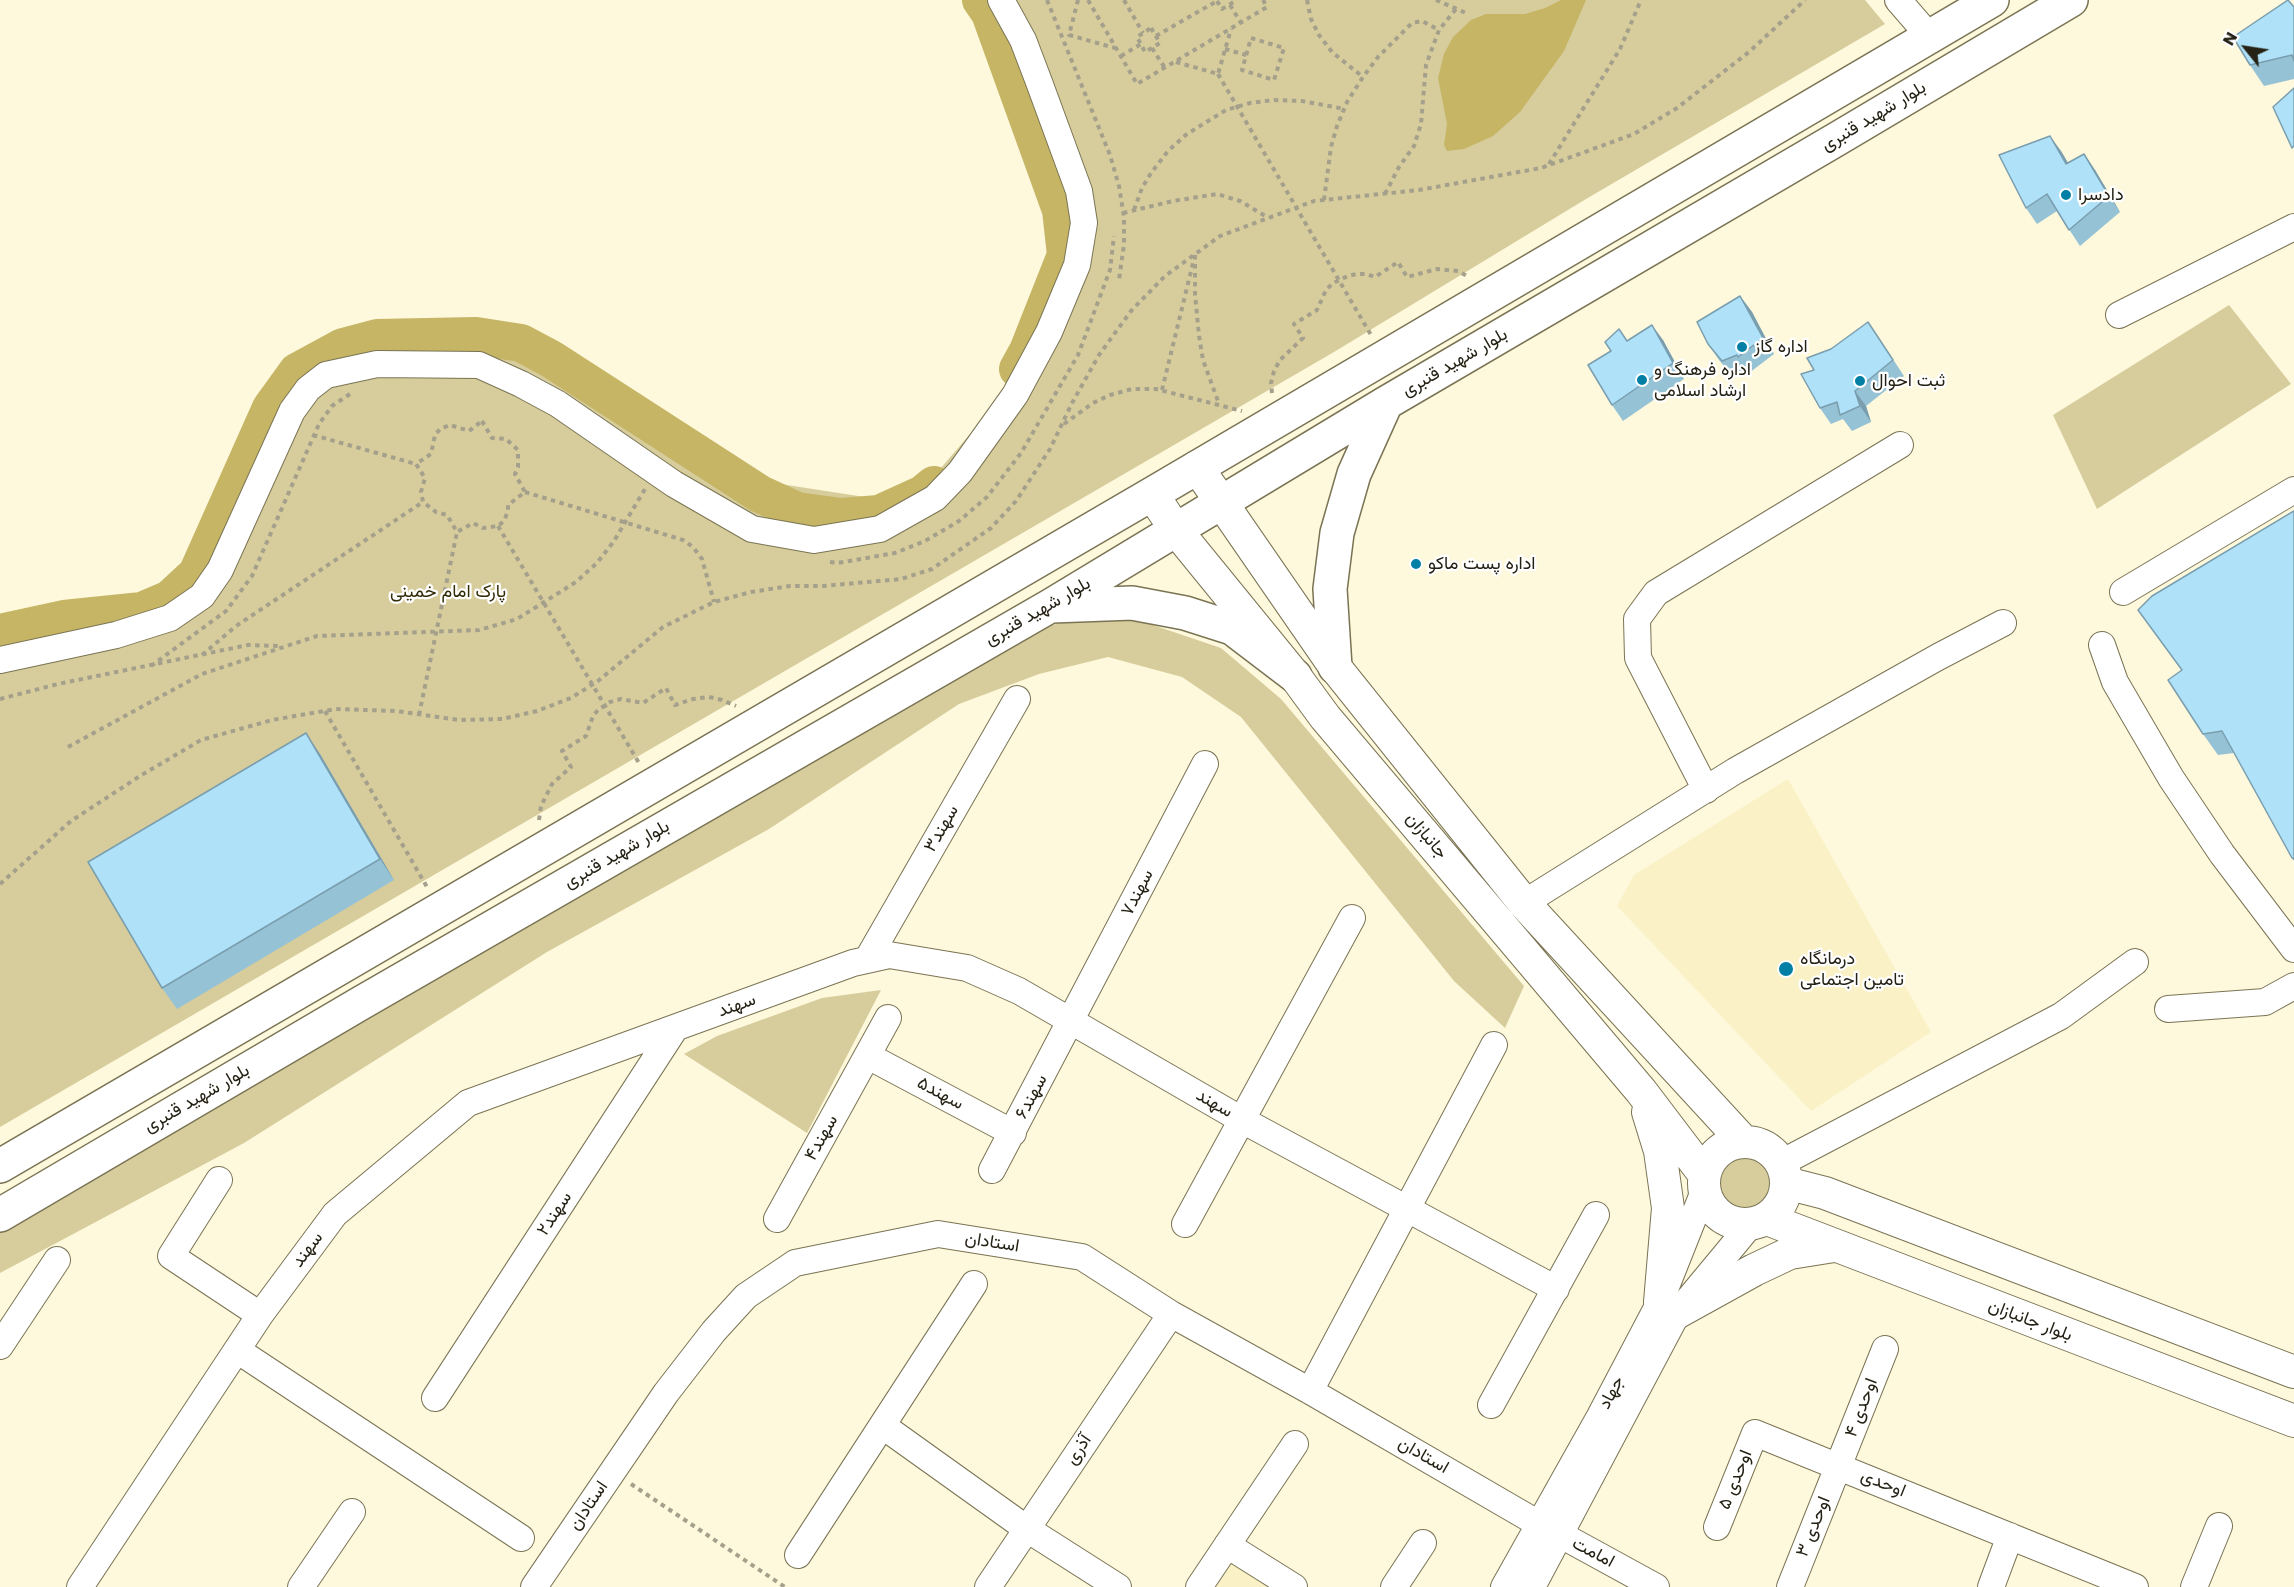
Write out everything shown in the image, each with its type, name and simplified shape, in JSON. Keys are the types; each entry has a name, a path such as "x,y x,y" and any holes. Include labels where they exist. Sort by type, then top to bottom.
{"highway":[{"path":"0,1166 1152,494 1992,0"},
{"name":"بلوار شهید قنبری","path":"0,1215 361,1003 1050,606 1386,403 2071,0"},
{"path":"1335,667 1330,589 1337,533 1354,474 1386,403"},
{"path":"1050,606 1132,603 1185,613 1232,628 1295,676"},
{"path":"339,967 361,1003"}],"main road":[{"name":"جانبازان","path":"1197,467 1335,667 1524,903 1744,1142"},
{"name":"جانبازان","path":"1152,494 1176,530 1295,676 1325,717 1641,1091 1704,1183"},
{"path":"1325,717 1331,700 1339,693 1358,696"},
{"path":"1641,1091 1660,1151 1668,1208 1669,1307 1790,1253 1834,1246"},
{"path":"1733,1143 1759,1144 1766,1148 1772,1152 1784,1173 1784,1197 1778,1209 1759,1222 1730,1223 1721,1217 1713,1210 1704,1183 1714,1155 1733,1143"},
{"path":"1784,1173 1825,1193 2294,1372"},
{"name":"بلوار جانبازان","path":"1759,1222 1834,1246 2294,1421"}],"street":[{"path":"0,660 116,635 170,618 202,596 220,570 292,411 308,389 326,375 377,364 479,365 489,369 558,404 674,484 752,529 814,540 880,529 935,498 960,472 1015,395 1050,332 1077,265 1084,223 1079,191 1039,82 1023,40 1001,0"},
{"path":"1898,0 1930,37"},
{"path":"2120,315 2294,227"},
{"path":"1706,790 1638,658 1637,619 1656,593 1900,445"},
{"path":"2123,591 2294,490"},
{"path":"1524,903 1706,790 1927,663 2003,623"},
{"path":"2102,645 2115,682 2170,778 2222,854 2294,949"},
{"name":"سهند۳","path":"867,960 1017,699"},
{"name":"سهند۷","path":"1071,1022 1205,764"},
{"path":"1185,1224 1352,918"},
{"name":"سهند","path":"80,1587 260,1315 335,1214 468,1103 853,963 889,955 967,968 1019,991 1242,1120 1556,1289"},
{"path":"1784,1173 2061,1017 2135,962"},
{"path":"2168,1009 2265,1002 2294,986"},
{"name":"سهند۴","path":"777,1219 888,1018"},
{"name":"سهند۶","path":"992,1170 1071,1022"},
{"name":"سهند۲","path":"435,1398 674,1030"},
{"path":"1310,1391 1494,1045"},
{"name":"سهند۵","path":"868,1056 1013,1133"},
{"path":"219,1180 171,1256 260,1315"},
{"name":"جهاد","path":"1532,1587 1550,1530 1669,1307 1704,1183"},
{"path":"1491,1405 1596,1215"},
{"name":"جهاد","path":"1669,1307 1759,1222"},
{"name":"استادان","path":"534,1587 666,1393 714,1331 746,1296 795,1263 938,1234 1082,1257 1171,1314 1310,1391 1550,1530"},
{"path":"0,1346 57,1260"},
{"path":"798,1555 974,1284"},
{"name":"آذری","path":"988,1587 1171,1314"},
{"name":"اوحدی ۴","path":"1839,1467 1885,1349"},
{"path":"237,1350 521,1538"},
{"path":"883,1426 1027,1529 1118,1587"},
{"name":"اوحدی","path":"1755,1433 2135,1587"},
{"name":"اوحدی ۵","path":"1716,1527 1755,1433"},
{"path":"1198,1587 1295,1444"},
{"name":"اوحدی ۳","path":"1790,1587 1839,1467"},
{"path":"301,1587 352,1512"},
{"path":"2194,1587 2219,1526"},
{"name":"جهاد","path":"1504,1587 1550,1530"},
{"name":"امامت","path":"1550,1530 1656,1587"},
{"path":"1991,1587 2010,1536"},
{"path":"1394,1587 1423,1544"},
{"path":"1227,1545 1294,1587"}],"path":[{"path":"1047,0 1110,155 1119,186 1124,244 1119,280"},
{"path":"1069,35 1078,0"},
{"path":"1088,0 1137,84 1267,7 1263,0"},
{"path":"1124,0 1143,33"},
{"path":"1156,36 1217,0 1222,9 1237,0"},
{"path":"1307,0 1311,19 1318,35 1332,52 1363,77"},
{"path":"1436,0 1466,14"},
{"path":"1549,165 1620,49 1641,0"},
{"path":"0,884 71,821 201,740 272,720 336,709 459,720 502,719 537,711 571,698 593,684 663,627 714,602 751,592 790,586 823,586 901,579 932,569 991,528 1016,501 1050,449 1099,356 1131,311 1165,276 1220,236 1266,217 1324,200 1385,194 1549,165 1634,134 1677,108 1749,52 1805,0"},
{"path":"1230,4 1241,23"},
{"path":"1385,194 1399,167 1414,146 1422,124 1426,65 1439,30 1456,9"},
{"path":"1324,200 1331,147 1345,109 1363,77 1378,57 1412,23 1422,21 1439,30"},
{"path":"1152,28 1161,43 1145,52 1137,37 1143,33 1152,28"},
{"path":"1218,74 1231,29"},
{"path":"1063,38 1069,35 1116,49"},
{"path":"1251,38 1284,48 1274,80 1242,70 1246,55 1251,38"},
{"path":"1121,57 1141,44"},
{"path":"1152,48 1165,68"},
{"path":"1225,49 1246,55"},
{"path":"1175,62 1218,74 1373,339"},
{"path":"1134,210 1151,172 1168,151 1187,134 1226,110 1274,100 1302,101 1345,109"},
{"path":"1123,213 1173,201 1217,194 1240,201 1266,217"},
{"path":"1162,390 1195,254"},
{"path":"1195,254 1195,294 1199,336 1203,360 1219,404"},
{"path":"1273,397 1271,383 1274,371 1285,354 1303,338 1294,324 1317,310 1326,290 1339,280 1357,274 1376,277 1398,262 1407,277 1437,269 1458,271 1471,279"},
{"path":"1062,426 1093,403 1132,389 1162,390 1246,412"},
{"path":"416,464 431,454 435,435 440,429 450,425 470,430 482,421 492,438 506,439 518,450 518,466 515,474 525,492 683,540 702,559 714,602"},
{"path":"313,435 416,464 425,478 421,492 423,502 436,512 447,515 457,532 419,715"},
{"path":"68,747 202,674 317,636 347,633 479,630 517,619 576,582 597,563 614,542 650,481"},
{"path":"457,532 474,523 483,528 498,526 504,521 508,505 525,492"},
{"path":"202,655 236,626 423,502"},
{"path":"498,526 641,766"},
{"path":"0,699 58,684 248,645 283,646"},
{"path":"539,827 545,796 552,784 571,767 562,751 586,736 593,716 605,705 621,699 643,704 666,688 675,705 693,699 709,698 722,700 740,708"},
{"path":"325,711 440,908"},
{"path":"611,1472 785,1587"}],"shaded area":[{"path":"1561,0 1586,0 1564,51 1520,112 1493,136 1464,149 1447,151 1444,145 1447,124 1438,78 1444,54 1453,37 1471,20 1486,14 1525,14"},
{"name":"درمانگاه تامین اجتماعی","path":"1788,779 1931,1032 1811,1111 1617,906 1634,875"},
{"path":"1233,1562 1270,1587 1216,1587"}],"green space":[{"name":"پارک امام خمینی","path":"975,0 1865,0 1885,24 1586,199 1334,352 0,1127 0,636 52,616 171,602 247,464 308,360 400,350 514,353 661,445 748,479 910,504 1025,370 1064,291 1027,128"},
{"path":"2229,305 2291,384 2097,509 2053,415"},
{"path":"1138,620 1221,648 1281,699 1524,986 1505,1028 1454,981 1241,717 1182,677 1108,657 1039,674 959,704 769,829 547,952 244,1143 0,1273 0,1233 1035,629 1069,621"},
{"path":"881,990 807,1133 684,1054 717,1036 822,998"},
{"path":"1744,1158 1754,1160 1762,1166 1768,1174 1770,1184 1768,1194 1762,1202 1754,1208 1744,1210 1734,1208 1726,1202 1720,1194 1718,1184 1720,1174 1726,1166 1734,1160"}],"building":[{"path":"2288,0 2294,7 2294,61 2292,55 2250,65 2233,37"},
{"path":"2294,88 2294,146 2292,148 2273,107"},
{"name":"دادسرا","path":"2050,136 2066,164 2084,154 2109,196 2069,230 2047,194 2026,208 1999,155"},
{"path":"1740,296 1763,338 1738,357 1737,355 1722,361 1708,344 1697,322"},
{"path":"1868,322 1893,360 1855,391 1860,406 1840,415 1837,402 1820,408 1801,374 1814,370 1807,358 1831,349"},
{"path":"1652,325 1673,363 1612,405 1588,365 1611,351 1605,342 1619,329 1627,341"},
{"path":"2294,511 2294,859 2222,731 2203,734 2168,680 2182,670 2138,610 2152,596"},
{"path":"306,733 380,859 162,988 88,862"}],"waterway":[{"path":"981,0 990,13 1061,210 1066,255 1028,351 1018,369"},
{"path":"0,633 64,619 142,611 170,599 197,574 271,408 297,372 343,347 377,338 476,336 521,343 551,359 760,494 797,511 841,517 879,514 923,494 934,485"}],"place":[{"name":"دادسرا","path":"2066,195"},
{"name":"اداره گاز","path":"1742,347"},
{"name":"اداره فرهنگ و ارشاد اسلامی","path":"1642,380"},
{"name":"ثبت احوال","path":"1860,381"},
{"name":"اداره پست ماکو","path":"1416,564"},
{"name":"درمانگاه تامین اجتماعی","path":"1786,969"}]}
